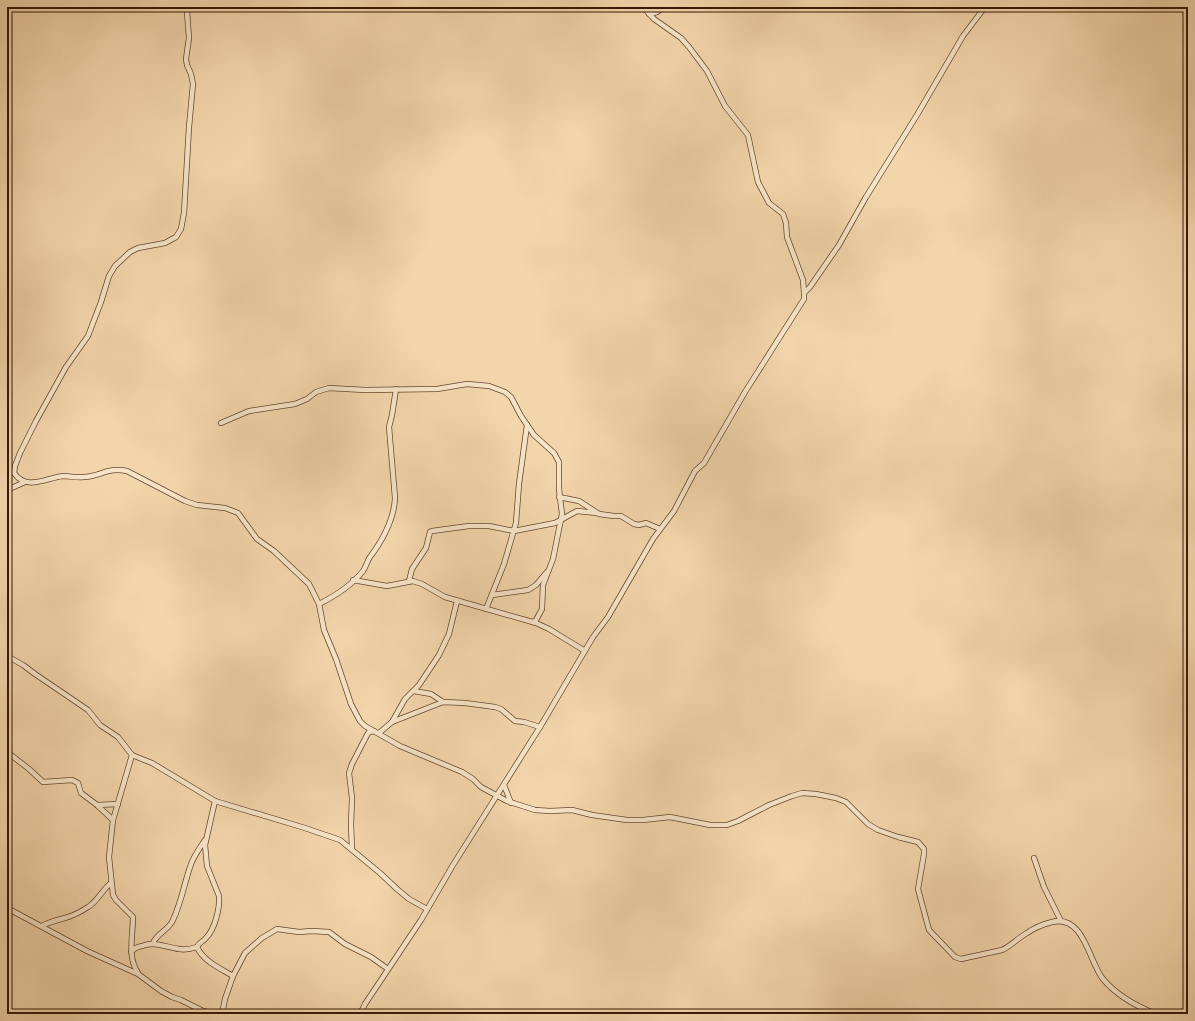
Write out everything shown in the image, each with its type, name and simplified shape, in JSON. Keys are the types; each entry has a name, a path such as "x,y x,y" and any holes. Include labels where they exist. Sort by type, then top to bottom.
{"street":[{"path":"188,7 189,38 186,59 187,65 192,74 193,84 184,213 181,229 176,237 166,243 140,248 130,252 115,266 109,276 88,336 66,367 20,452 14,473 18,479 26,482 39,482 64,476 85,477 108,471 121,470 127,471 185,501 197,505 225,508 240,515 258,539 274,551 309,584 319,604 324,630 336,658 351,704 360,721 400,746 462,772 473,779 481,787 511,803 535,810 572,810 592,815 627,820 670,817 710,825 727,825 769,805 802,793 828,796 846,802 868,824 878,830 918,842 923,846 925,851 918,889 928,930 955,957 961,958 1008,948 1032,930 1050,922 1061,921 1073,927 1081,935 1100,974 1112,988 1133,1004 1156,1014"},
{"path":"360,1014 540,727 585,651 608,617 635,569 660,529 674,511 695,471 704,463 745,392 804,299 803,280 793,254 783,214 769,203 758,182 748,135 725,106 707,71 689,47 681,38 649,14 643,7"},
{"path":"649,14 657,12 664,7"},
{"path":"804,293 810,287 839,245 866,197 917,115 962,36 985,7"},
{"path":"803,280 810,287"},
{"path":"221,423 249,411 295,404 307,399 316,392 329,388 365,390 437,389 467,384 489,386 505,392 511,397 534,434 558,459 559,496 562,514 553,559 543,585 542,609 536,620 533,622"},
{"path":"319,604 336,594 363,570 389,523 394,506 389,427 396,389"},
{"path":"486,609 504,564 516,523 519,484 527,425"},
{"path":"7,490 26,482"},
{"path":"559,496 579,501 597,513"},
{"path":"409,581 412,569 426,548 430,532 432,531 461,527 489,526 514,531 560,521 577,511 621,516 634,524 639,525 646,523 660,529"},
{"path":"492,595 528,590 536,585 548,571"},
{"path":"353,580 387,586 413,581 456,601 533,622 549,629 585,651"},
{"path":"392,722 405,699 414,691 439,655 451,625 456,601"},
{"path":"7,656 24,665 88,710 100,725 118,737 132,755 152,763 215,801 340,840 409,899 426,909"},
{"path":"414,691 431,694 443,702"},
{"path":"352,849 352,802 349,773 352,764 369,732 376,732 392,722 443,702 495,707 501,709 516,721 540,727"},
{"path":"7,752 43,782 75,781 78,783 81,793 113,820"},
{"path":"132,755 113,820 109,857 111,883 114,897 133,917 131,952 132,963 138,974"},
{"path":"504,785 511,803"},
{"path":"153,943 154,939 169,927 173,921 190,866 205,840 215,801"},
{"path":"97,805 118,804"},
{"path":"131,952 137,947 153,943 177,949 197,947 199,943 210,933 216,919 220,896 207,866 205,840"},
{"path":"1034,858 1044,887 1061,921"},
{"path":"42,926 68,917 88,907 111,883"},
{"path":"7,908 87,951 138,974 172,997 203,1011 214,1014"},
{"path":"222,1014 225,999 233,976 248,948 269,933 280,929 299,932 329,932 345,944 371,957 388,969"},
{"path":"197,947 200,953 210,962 233,976"}]}
